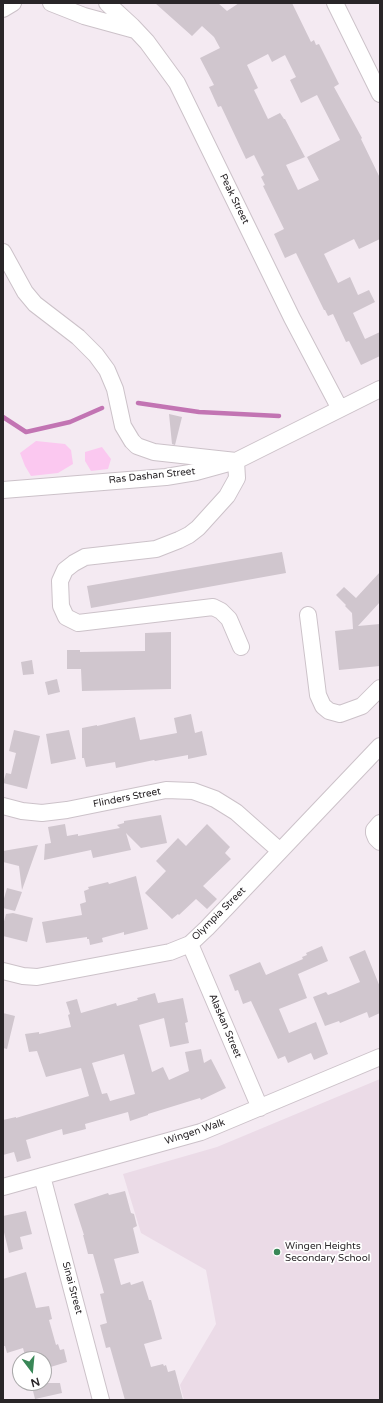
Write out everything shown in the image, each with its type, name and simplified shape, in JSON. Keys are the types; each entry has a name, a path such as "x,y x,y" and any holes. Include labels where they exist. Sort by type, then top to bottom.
{"street":[{"path":"3,9 13,3"},
{"path":"51,3 84,16 136,30"},
{"name":"Peak Street","path":"107,3 136,30 156,53 177,83 292,318 340,409"},
{"path":"335,3 380,94"},
{"path":"3,252 25,292 35,304 78,337 96,355 107,370 115,389 123,426 132,441 137,446 154,452 236,461 237,478 227,496 198,528 189,535 156,549 85,558 74,563 65,570 60,580 62,606 66,617 78,623 213,607 221,611 229,619 241,648"},
{"name":"Ras Dashan Street","path":"3,490 166,477 196,472 236,461 380,389"},
{"path":"308,615 318,695 322,706 329,711 340,714 362,706 380,688"},
{"name":"Olympia Street","path":"3,971 23,976 37,977 170,952 190,944 380,746"},
{"name":"Flinders Street","path":"3,806 42,814 166,790 193,792 215,799 236,812 280,851"},
{"path":"380,823 374,830 376,838 380,842"},
{"name":"Alaskan Street","path":"190,944 260,1108"},
{"name":"Wingen Walk","path":"3,1187 201,1132 380,1058"},
{"name":"Sinai Street","path":"42,1176 101,1400"}],"shaded area":[{"path":"36,441 65,444 71,450 73,464 58,473 31,476 20,453"},
{"path":"102,447 111,459 108,469 91,471 85,461 85,452"},
{"name":"Wingen Heights Secondary School","path":"380,1079 380,1400 184,1400 180,1385 216,1324 206,1270 141,1233 123,1174 217,1147"}],"building":[{"path":"155,3 218,3 227,11 239,3 292,3 311,42 314,40 316,45 319,44 339,84 334,87 362,138 361,139 380,178 380,239 359,249 354,239 324,254 338,283 350,277 358,295 369,290 375,302 353,313 365,339 380,332 380,356 361,365 349,341 346,342 333,314 328,316 324,310 296,253 285,258 274,234 284,229 263,186 265,185 261,177 264,175 254,155 246,159 221,106 218,107 209,87 214,85 200,58 220,48 214,37 202,26 192,36","holes":["268,54 272,62 285,55 296,77 290,80 301,103 317,95 340,140 307,157 319,180 298,190 286,165 305,157 285,119 280,113 268,119 254,90 258,88 247,65"]},
{"path":"169,414 182,417 175,445 172,444"},
{"path":"282,552 286,573 91,608 87,586"},
{"path":"380,572 380,602 358,626 380,624 380,666 339,670 335,631 353,629 352,613 336,595 344,587 356,598"},
{"path":"171,632 171,689 82,691 81,669 67,669 67,650 80,650 80,652 145,651 145,633"},
{"path":"32,660 34,674 23,675 21,662"},
{"path":"57,679 60,692 48,695 45,682"},
{"path":"191,714 195,733 202,731 207,755 188,759 188,755 116,768 115,762 86,767 84,758 82,758 82,728 135,717 140,740 177,733 174,718"},
{"path":"14,730 40,736 27,789 3,783 6,773 11,774 16,753 9,751"},
{"path":"69,730 76,759 51,764 46,734"},
{"path":"161,815 167,843 141,848 126,833 131,850 93,858 91,850 44,860 45,844 51,843 48,827 65,824 67,836 78,834 78,836 120,828 117,825 124,823 124,821"},
{"path":"207,824 230,847 225,853 231,859 203,886 217,899 207,909 196,899 179,915 178,914 172,919 145,893 166,871 156,861 178,838 186,846"},
{"path":"38,845 22,890 19,866 3,862 3,851"},
{"path":"136,876 148,929 124,935 124,932 102,938 103,942 90,945 87,937 46,943 42,922 82,915 80,904 86,902 84,891 89,889 88,887 108,882 109,884"},
{"path":"7,888 22,892 15,911 3,908"},
{"path":"13,913 33,918 27,942 3,936 3,925 6,914"},
{"path":"322,946 328,961 298,974 307,998 279,1009 289,1033 316,1022 328,1054 314,1060 311,1053 288,1063 285,1056 278,1059 251,1001 243,1004 238,990 235,991 229,975 260,962 266,975 303,959 302,957 307,955 306,953"},
{"path":"365,950 380,987 380,1013 369,1018 367,1012 340,1023 339,1021 325,1026 313,997 326,992 328,995 360,982 349,957"},
{"path":"155,993 158,1003 183,998 188,1022 185,1023 189,1043 170,1047 164,1018 139,1025 152,1072 163,1067 169,1080 189,1071 185,1052 201,1049 204,1063 211,1059 226,1088 201,1100 200,1098 130,1121 128,1112 85,1124 86,1129 63,1135 62,1129 26,1140 31,1158 17,1162 14,1152 3,1155 3,1120 16,1118 89,1096 81,1068 46,1077 37,1051 29,1052 25,1034 39,1032 39,1034 71,1027 68,1015 70,1014 66,1002 77,999 81,1013 116,1003 117,1006 138,1000 137,998","holes":["124,1054 135,1094 110,1101 107,1093 102,1094 92,1063"]},
{"path":"3,1013 15,1016 7,1049 3,1048"},
{"path":"125,1191 131,1213 134,1214 137,1226 133,1228 139,1253 114,1259 121,1285 130,1282 131,1285 143,1281 149,1300 151,1300 162,1339 144,1344 151,1367 163,1364 164,1366 166,1365 168,1372 175,1370 183,1400 125,1400 110,1347 106,1348 100,1325 107,1323 100,1294 104,1293 93,1254 88,1254 84,1235 74,1204 108,1193 109,1195"},
{"path":"26,1211 32,1234 20,1237 23,1249 9,1253 3,1228 3,1216"},
{"path":"26,1272 36,1308 49,1306 52,1319 49,1320 56,1345 58,1344 60,1350 64,1349 67,1362 52,1367 52,1351 24,1351 23,1348 7,1353 5,1346 3,1346 3,1279"},
{"path":"52,1383 60,1383 62,1393 35,1399 33,1391 52,1391"}],"waterway":[{"path":"138,403 199,412 279,416"},
{"path":"3,417 26,432 70,422 102,408"}],"place":[{"name":"Wingen Heights Secondary School","path":"277,1252"}]}
